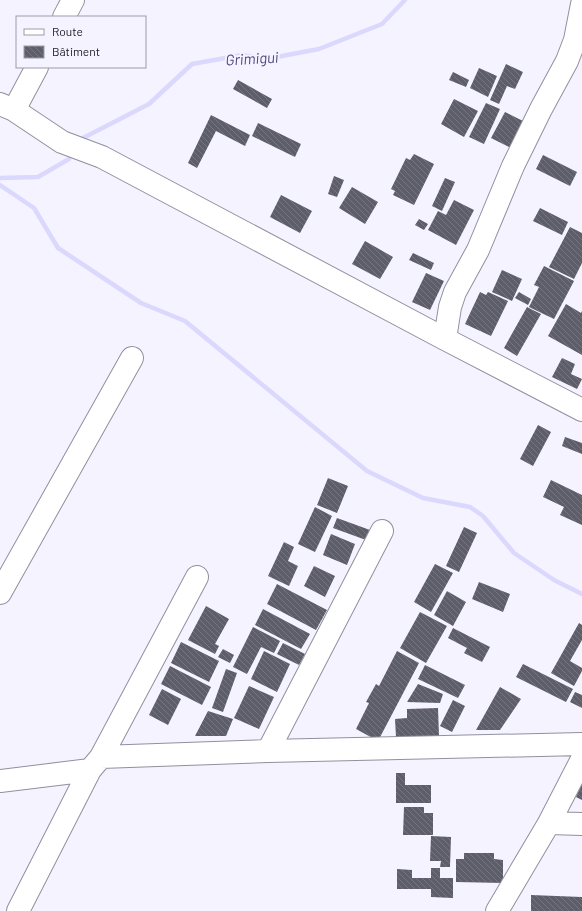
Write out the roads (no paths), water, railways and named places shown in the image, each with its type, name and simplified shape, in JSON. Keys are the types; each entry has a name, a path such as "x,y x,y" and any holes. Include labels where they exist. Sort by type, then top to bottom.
{"street":[{"path":"65,16 73,0"},
{"path":"446,339 450,307 455,292 478,250 513,166 567,61 575,40 582,4"},
{"path":"36,68 7,107 62,142 102,157 582,410"},
{"path":"0,593 132,358"},
{"path":"268,751 382,531"},
{"path":"18,911 95,764 197,577"},
{"path":"0,781 95,764 268,751 582,744"},
{"path":"497,911 549,823 582,759"},
{"path":"549,823 582,824"}],"waterway":[{"name":"Grimigui","path":"83,138 149,104 192,64 242,55 266,59 319,49 382,24 405,0"},
{"name":"Grimigui","path":"0,178 38,177 69,159"},
{"path":"0,185 34,208 58,248 141,303 185,321 367,471 423,498 470,507 483,516 514,553 554,580 582,594"}]}
